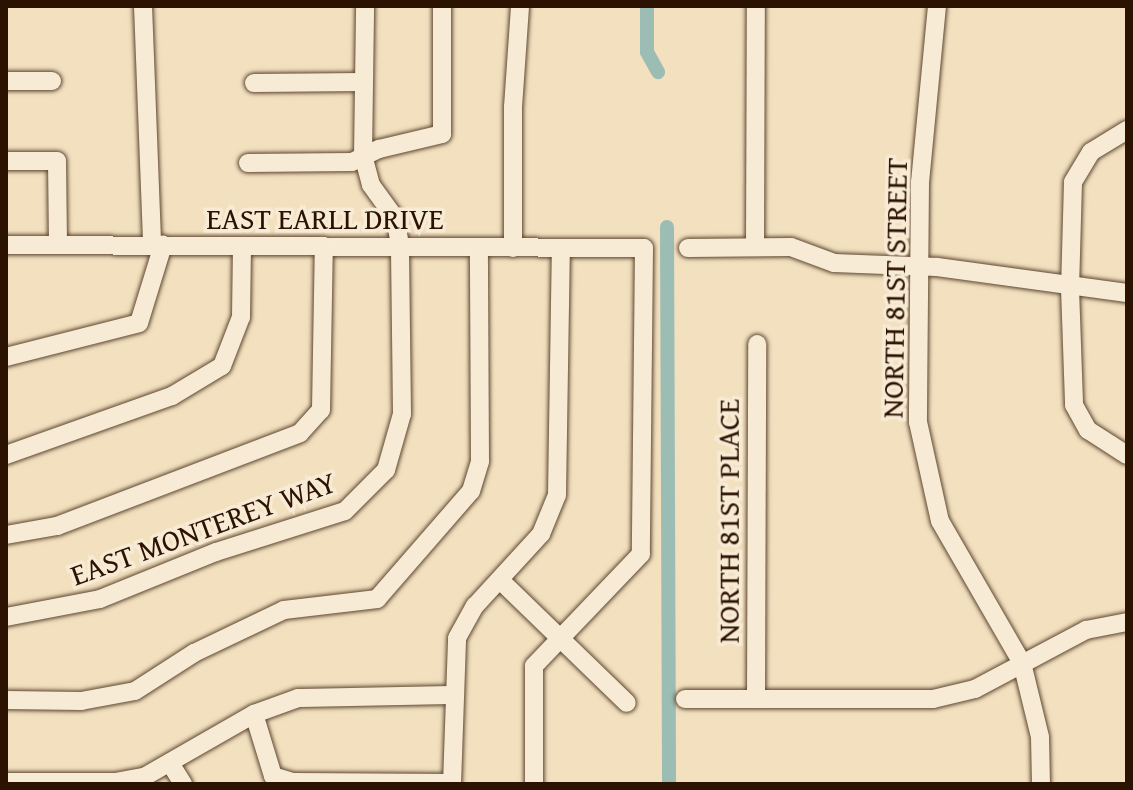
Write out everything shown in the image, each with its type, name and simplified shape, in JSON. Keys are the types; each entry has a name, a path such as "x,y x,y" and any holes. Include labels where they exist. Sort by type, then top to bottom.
{"street":[{"path":"6,357 139,323 157,245 143,6"},
{"path":"363,156 365,6"},
{"path":"248,163 352,162 363,156 442,134 442,6"},
{"path":"513,248 513,107 520,6"},
{"path":"755,247 756,6"},
{"name":"NORTH 81ST STREET","path":"937,6 918,265 918,422 940,521 1022,663 1040,737 1041,784"},
{"path":"6,81 52,81"},
{"path":"254,83 363,82"},
{"path":"1127,130 1091,152 1073,182 1070,288 1074,405 1088,430 1127,455"},
{"name":"EAST MONTEREY WAY","path":"6,617 100,599 265,534 345,511 376,484 394,451 402,414 400,245 395,218 371,185 363,156"},
{"path":"6,161 57,161 58,245"},
{"name":"EAST EARLL DRIVE","path":"6,245 644,248 641,554 558,635"},
{"path":"6,455 172,396 222,366 241,317 242,246"},
{"path":"6,535 57,526 300,433 321,410 324,246"},
{"path":"6,700 81,701 135,691 194,653 284,610 377,599 471,491 480,461 479,247"},
{"path":"688,248 791,247 834,263 918,265 1070,288 1127,293"},
{"path":"254,714 273,776 293,782 452,783 454,653 464,621 541,534 557,495 561,249"},
{"name":"NORTH 81ST PLACE","path":"756,699 757,344"},
{"path":"501,581 627,703"},
{"path":"685,699 933,699 975,689 1086,630 1127,622"},
{"path":"534,784 534,666 558,635"},
{"path":"6,782 115,783 144,777 254,714 324,695 454,695"},
{"path":"170,763 183,784"}],"waterway":[{"path":"647,6 647,52 658,72"},
{"path":"667,227 669,784"}]}
